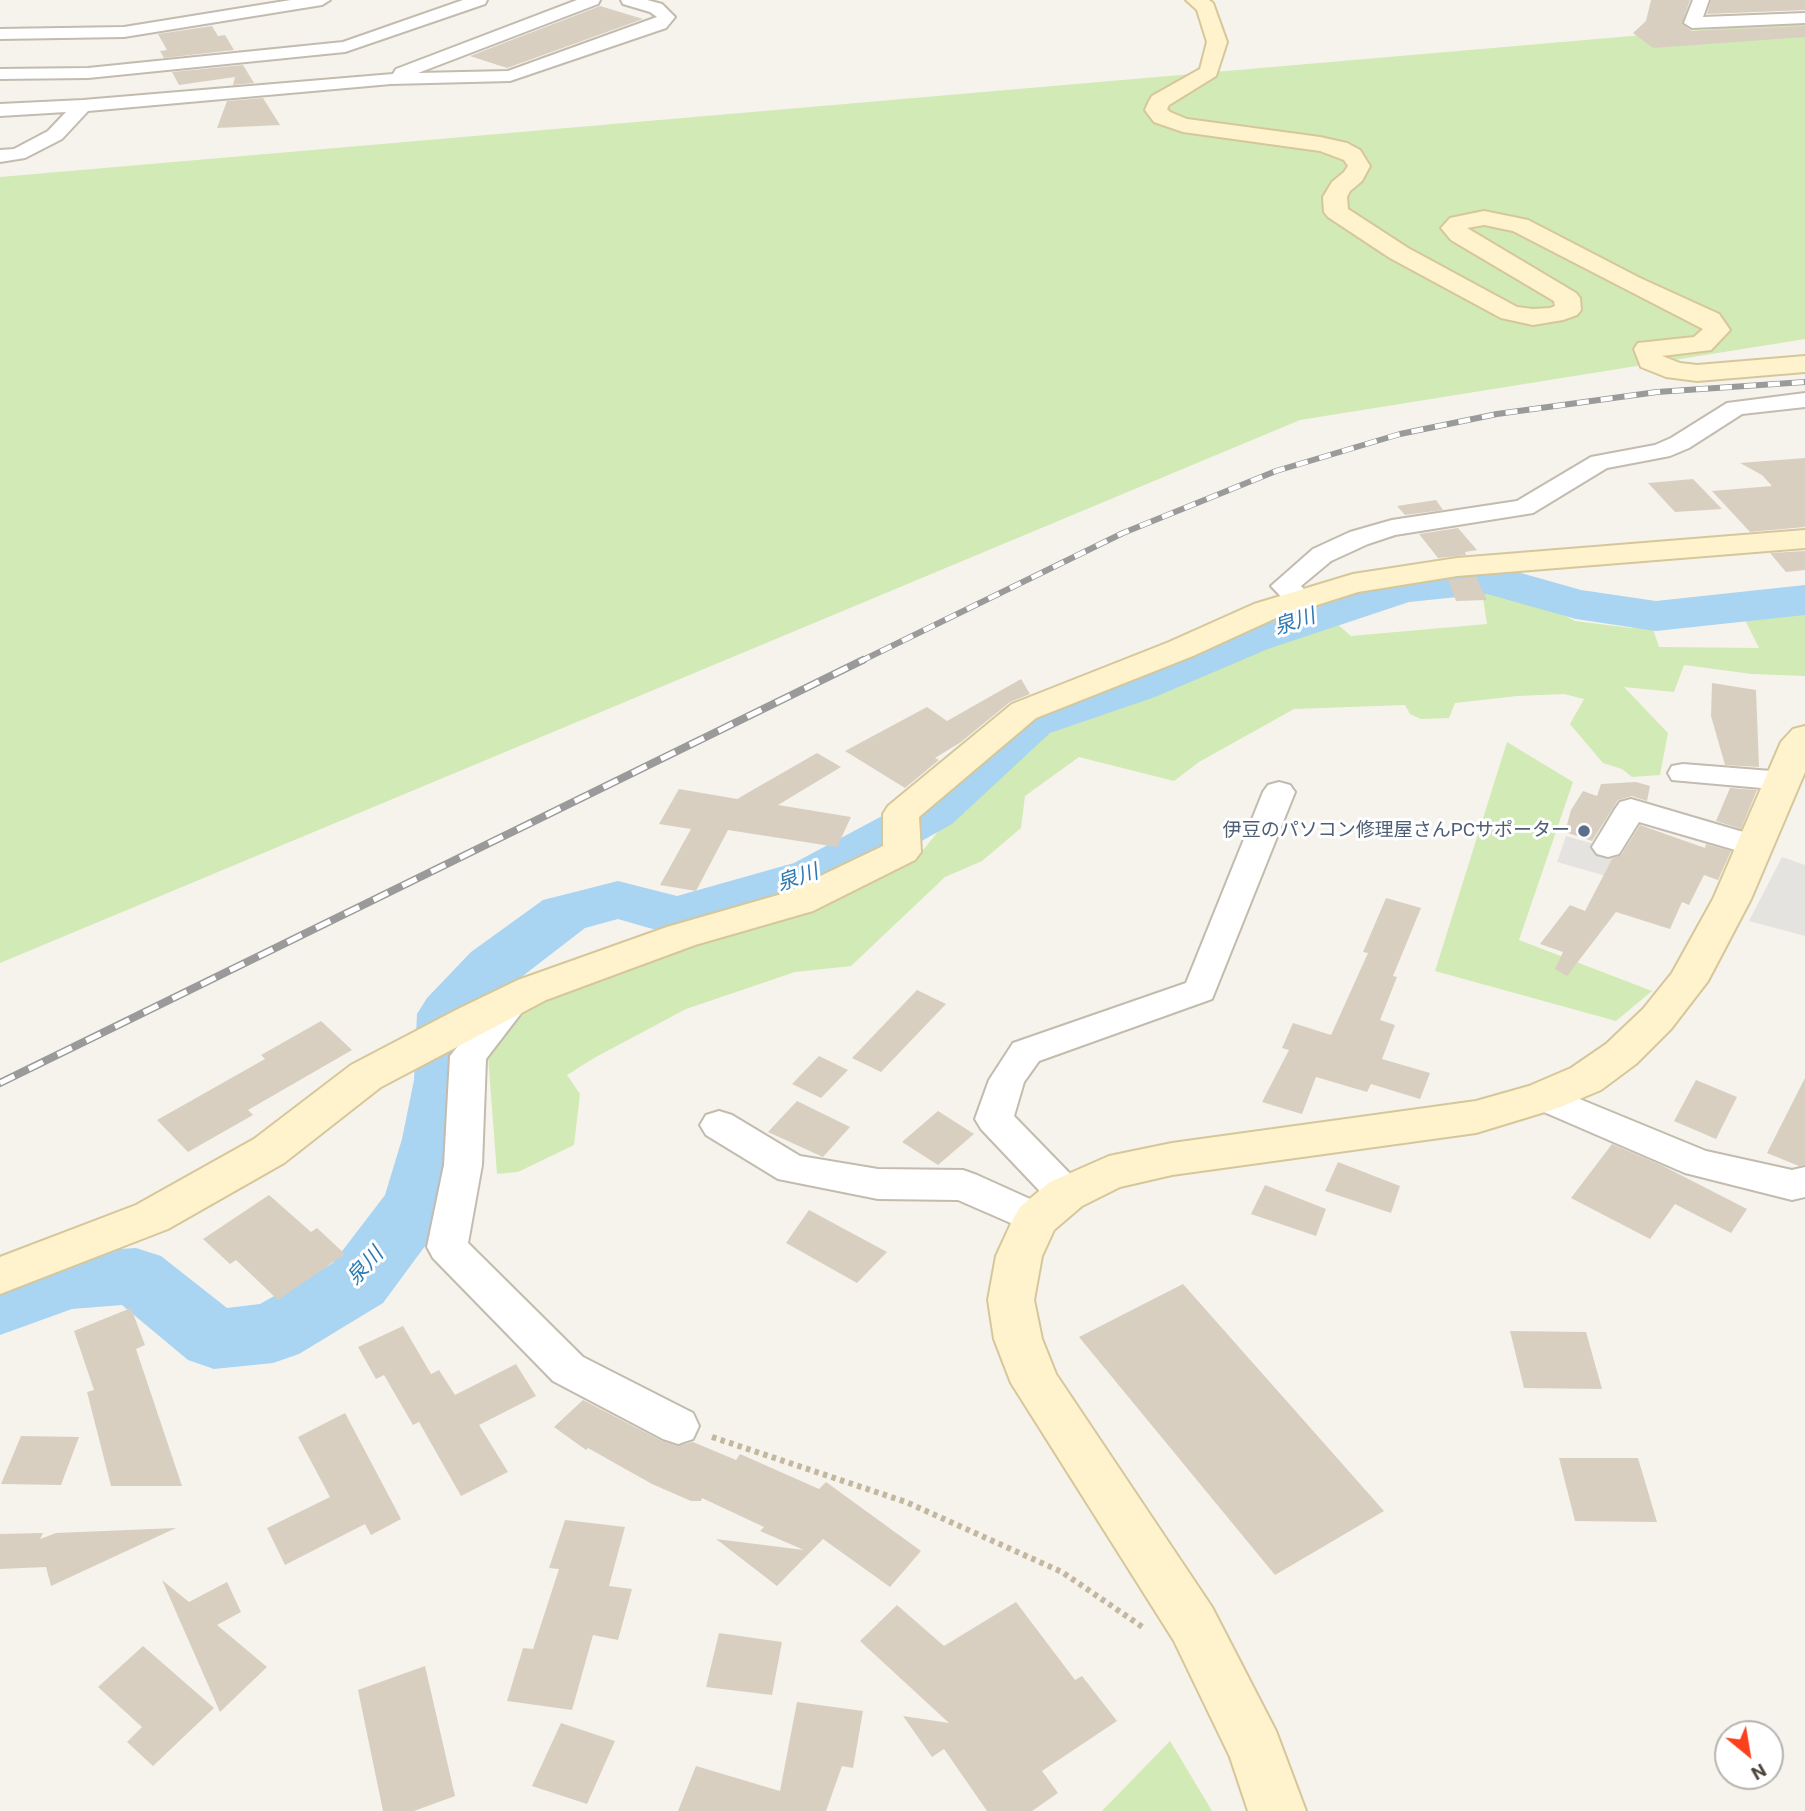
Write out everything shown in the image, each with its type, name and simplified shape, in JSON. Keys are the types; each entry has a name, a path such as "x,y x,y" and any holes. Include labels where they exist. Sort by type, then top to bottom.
{"street":[{"path":"215,0 230,15"},
{"path":"0,34 124,32 322,0"},
{"path":"0,74 88,73 345,47 479,0"},
{"path":"391,79 415,66 592,0"},
{"path":"0,110 83,106 391,79 510,76 660,24 667,17 656,8 629,0"},
{"path":"1196,0 1206,7 1217,42 1209,72 1160,101 1156,110 1162,117 1183,125 1320,144 1339,148 1352,155 1359,166 1354,176 1339,187 1335,197 1336,212 1399,253 1510,313 1533,317 1554,315 1568,310 1567,298 1471,243 1453,228 1458,223 1484,218 1520,225 1631,283 1710,320 1717,330 1702,344 1647,349 1650,361 1676,371 1697,373 1805,365"},
{"path":"1700,0 1692,23 1805,18"},
{"path":"0,156 18,154 55,135 83,106"},
{"path":"1300,600 1285,586 1322,555 1359,538 1392,528 1524,508 1600,462 1661,451 1680,443 1736,408 1805,400"},
{"path":"0,1276 152,1217 269,1150 366,1076 470,1020 515,999 681,936 799,902 902,852 901,814 1024,712 1181,649 1265,611 1353,583 1457,567 1805,539"},
{"path":"1277,1811 1256,1750 1193,1624 1035,1383 1018,1339 1011,1300 1019,1256 1051,1206 1108,1172 1172,1159 1476,1117 1543,1097 1586,1079 1621,1054 1657,1019 1688,981 1756,846 1800,742 1805,736"},
{"path":"1683,773 1784,781"},
{"path":"1051,1206 994,1119 1007,1080 1026,1052 1200,992 1279,792"},
{"path":"1608,847 1630,809 1756,846"},
{"path":"515,999 468,1056 463,1165 447,1247 568,1369 678,1426"},
{"path":"1543,1097 1698,1163 1792,1185 1805,1182"},
{"path":"719,1125 791,1169 878,1184 963,1185 1051,1206"}],"path":[{"path":"678,1426 906,1502 1062,1572 1149,1631"}],"green space":[{"path":"1805,21 1805,339 1300,420 0,963 0,177"},
{"path":"1482,591 1530,598 1575,621 1631,628 1652,626 1659,647 1759,648 1742,614 1805,608 1805,676 1752,674 1684,665 1674,692 1624,687 1668,733 1660,775 1632,777 1622,769 1603,763 1570,724 1584,699 1564,694 1455,703 1449,718 1421,719 1410,714 1405,705 1294,709 1199,762 1174,781 1079,757 1025,796 1021,828 982,861 945,877 851,966 795,972 686,1009 567,1075 580,1094 574,1145 518,1172 497,1174 488,1056 502,1027 549,994 897,865 924,849 978,782 1037,728 1330,618 1351,636 1487,624"},
{"path":"1507,742 1573,782 1519,940 1652,991 1616,1021 1435,971"},
{"path":"1170,1741 1212,1811 1102,1811"}],"shaded area":[{"path":"1566,836 1619,851 1606,876 1557,862"},
{"path":"1782,857 1805,865 1805,936 1749,921"}],"building":[{"path":"1651,0 1690,0 1682,24 1692,31 1805,26 1805,37 1653,48 1633,33 1646,21"},
{"path":"1711,0 1805,0 1805,10 1707,14"},
{"path":"600,6 643,19 507,68 470,56"},
{"path":"212,26 218,36 225,35 234,50 164,58 160,51 167,50 158,34"},
{"path":"243,65 254,83 233,85 235,77 179,85 172,72"},
{"path":"263,98 280,125 217,128 227,101"},
{"path":"1805,458 1805,527 1750,532 1712,491 1772,486 1762,475 1740,463"},
{"path":"1693,479 1722,509 1675,512 1648,483"},
{"path":"1436,500 1443,510 1405,515 1397,506"},
{"path":"1458,528 1477,550 1465,552 1466,555 1438,558 1419,534"},
{"path":"1805,551 1805,570 1786,572 1770,553"},
{"path":"1476,577 1487,600 1456,601 1448,580"},
{"path":"1021,679 1030,694 1010,702 961,742 935,758 939,760 905,788 845,751 927,707 947,721"},
{"path":"1712,683 1756,690 1759,767 1725,765 1711,716"},
{"path":"817,753 841,767 778,805 851,817 837,847 728,830 696,891 660,885 691,829 659,824 679,789 737,799"},
{"path":"1636,782 1650,786 1647,801 1632,796 1618,800 1592,841 1565,832 1571,810 1583,791 1597,796 1601,784"},
{"path":"1730,788 1757,790 1741,829 1716,821"},
{"path":"1640,825 1705,848 1706,844 1731,851 1718,880 1704,875 1689,905 1682,902 1670,929 1616,912 1567,976 1555,969 1563,952 1540,944 1570,905 1585,911 1612,859 1621,855"},
{"path":"1386,898 1421,908 1393,976 1397,977 1380,1020 1395,1025 1382,1059 1430,1073 1420,1099 1371,1084 1367,1092 1316,1077 1302,1114 1262,1102 1289,1050 1282,1048 1293,1023 1331,1035 1368,953 1363,952"},
{"path":"917,990 946,1004 881,1072 852,1058"},
{"path":"321,1021 352,1050 248,1110 253,1115 188,1152 157,1120 265,1059 261,1055"},
{"path":"819,1056 848,1070 821,1098 792,1084"},
{"path":"1805,1078 1805,1165 1799,1166 1767,1153"},
{"path":"1696,1080 1737,1097 1716,1139 1674,1121"},
{"path":"797,1101 850,1127 823,1157 768,1132"},
{"path":"938,1111 974,1134 938,1165 902,1142"},
{"path":"1612,1144 1661,1165 1747,1209 1731,1233 1675,1204 1650,1239 1571,1198"},
{"path":"1338,1162 1400,1186 1391,1213 1325,1191"},
{"path":"1265,1185 1326,1209 1316,1236 1251,1214"},
{"path":"269,1195 311,1232 317,1228 345,1254 278,1300 236,1260 230,1264 203,1239"},
{"path":"809,1210 887,1252 857,1283 786,1243"},
{"path":"1183,1284 1384,1511 1275,1575 1079,1337"},
{"path":"131,1308 145,1345 136,1349 182,1486 111,1486 87,1392 94,1390 74,1331"},
{"path":"403,1326 431,1374 439,1370 455,1395 516,1364 536,1396 479,1425 508,1472 461,1496 419,1422 413,1425 384,1375 376,1379 358,1347"},
{"path":"1510,1331 1586,1332 1602,1389 1524,1388"},
{"path":"583,1400 662,1441 677,1446 693,1442 736,1460 740,1454 819,1489 826,1482 921,1551 890,1587 823,1539 777,1586 716,1539 804,1550 760,1531 764,1527 702,1498 701,1501 691,1501 652,1484 588,1448 586,1450 554,1427"},
{"path":"345,1413 401,1519 371,1535 365,1524 285,1565 267,1528 330,1497 298,1437"},
{"path":"21,1436 79,1437 61,1485 1,1484"},
{"path":"1559,1458 1638,1458 1657,1522 1575,1521"},
{"path":"565,1520 625,1527 609,1586 632,1589 618,1640 593,1635 572,1710 507,1701 523,1648 533,1649 559,1569 549,1568"},
{"path":"176,1528 51,1586 46,1567 0,1569 0,1534 43,1533 40,1539 56,1533"},
{"path":"162,1580 189,1602 227,1582 241,1612 217,1625 267,1667 220,1712"},
{"path":"1016,1602 1075,1680 1082,1676 1117,1721 1042,1771 1058,1793 1032,1811 987,1811 944,1749 932,1757 903,1716 949,1723 860,1641 897,1605 944,1646"},
{"path":"719,1633 782,1642 772,1695 706,1687"},
{"path":"143,1646 214,1708 153,1766 127,1742 142,1727 98,1687"},
{"path":"425,1666 455,1796 414,1811 383,1811 358,1690"},
{"path":"797,1702 863,1711 853,1768 842,1766 826,1811 678,1811 696,1766 780,1791"},
{"path":"561,1723 615,1741 587,1804 532,1786"}],"waterway":[{"name":"泉川","path":"0,1306 68,1281 136,1276 214,1339 273,1333 358,1283 417,1204 436,1139 447,1080 449,1014 493,967 564,914 618,900 677,916 815,876 932,812 1031,722 1137,686 1250,638 1403,588 1489,579 1576,604 1656,616 1805,600"}],"railway":[{"path":"859,662 1123,533 1276,471 1400,434 1497,414 1657,392 1805,382"},
{"path":"0,1083 863,660"}],"place":[{"name":"伊豆のパソコン修理屋さんPCサポーター","path":"1584,831"}]}
